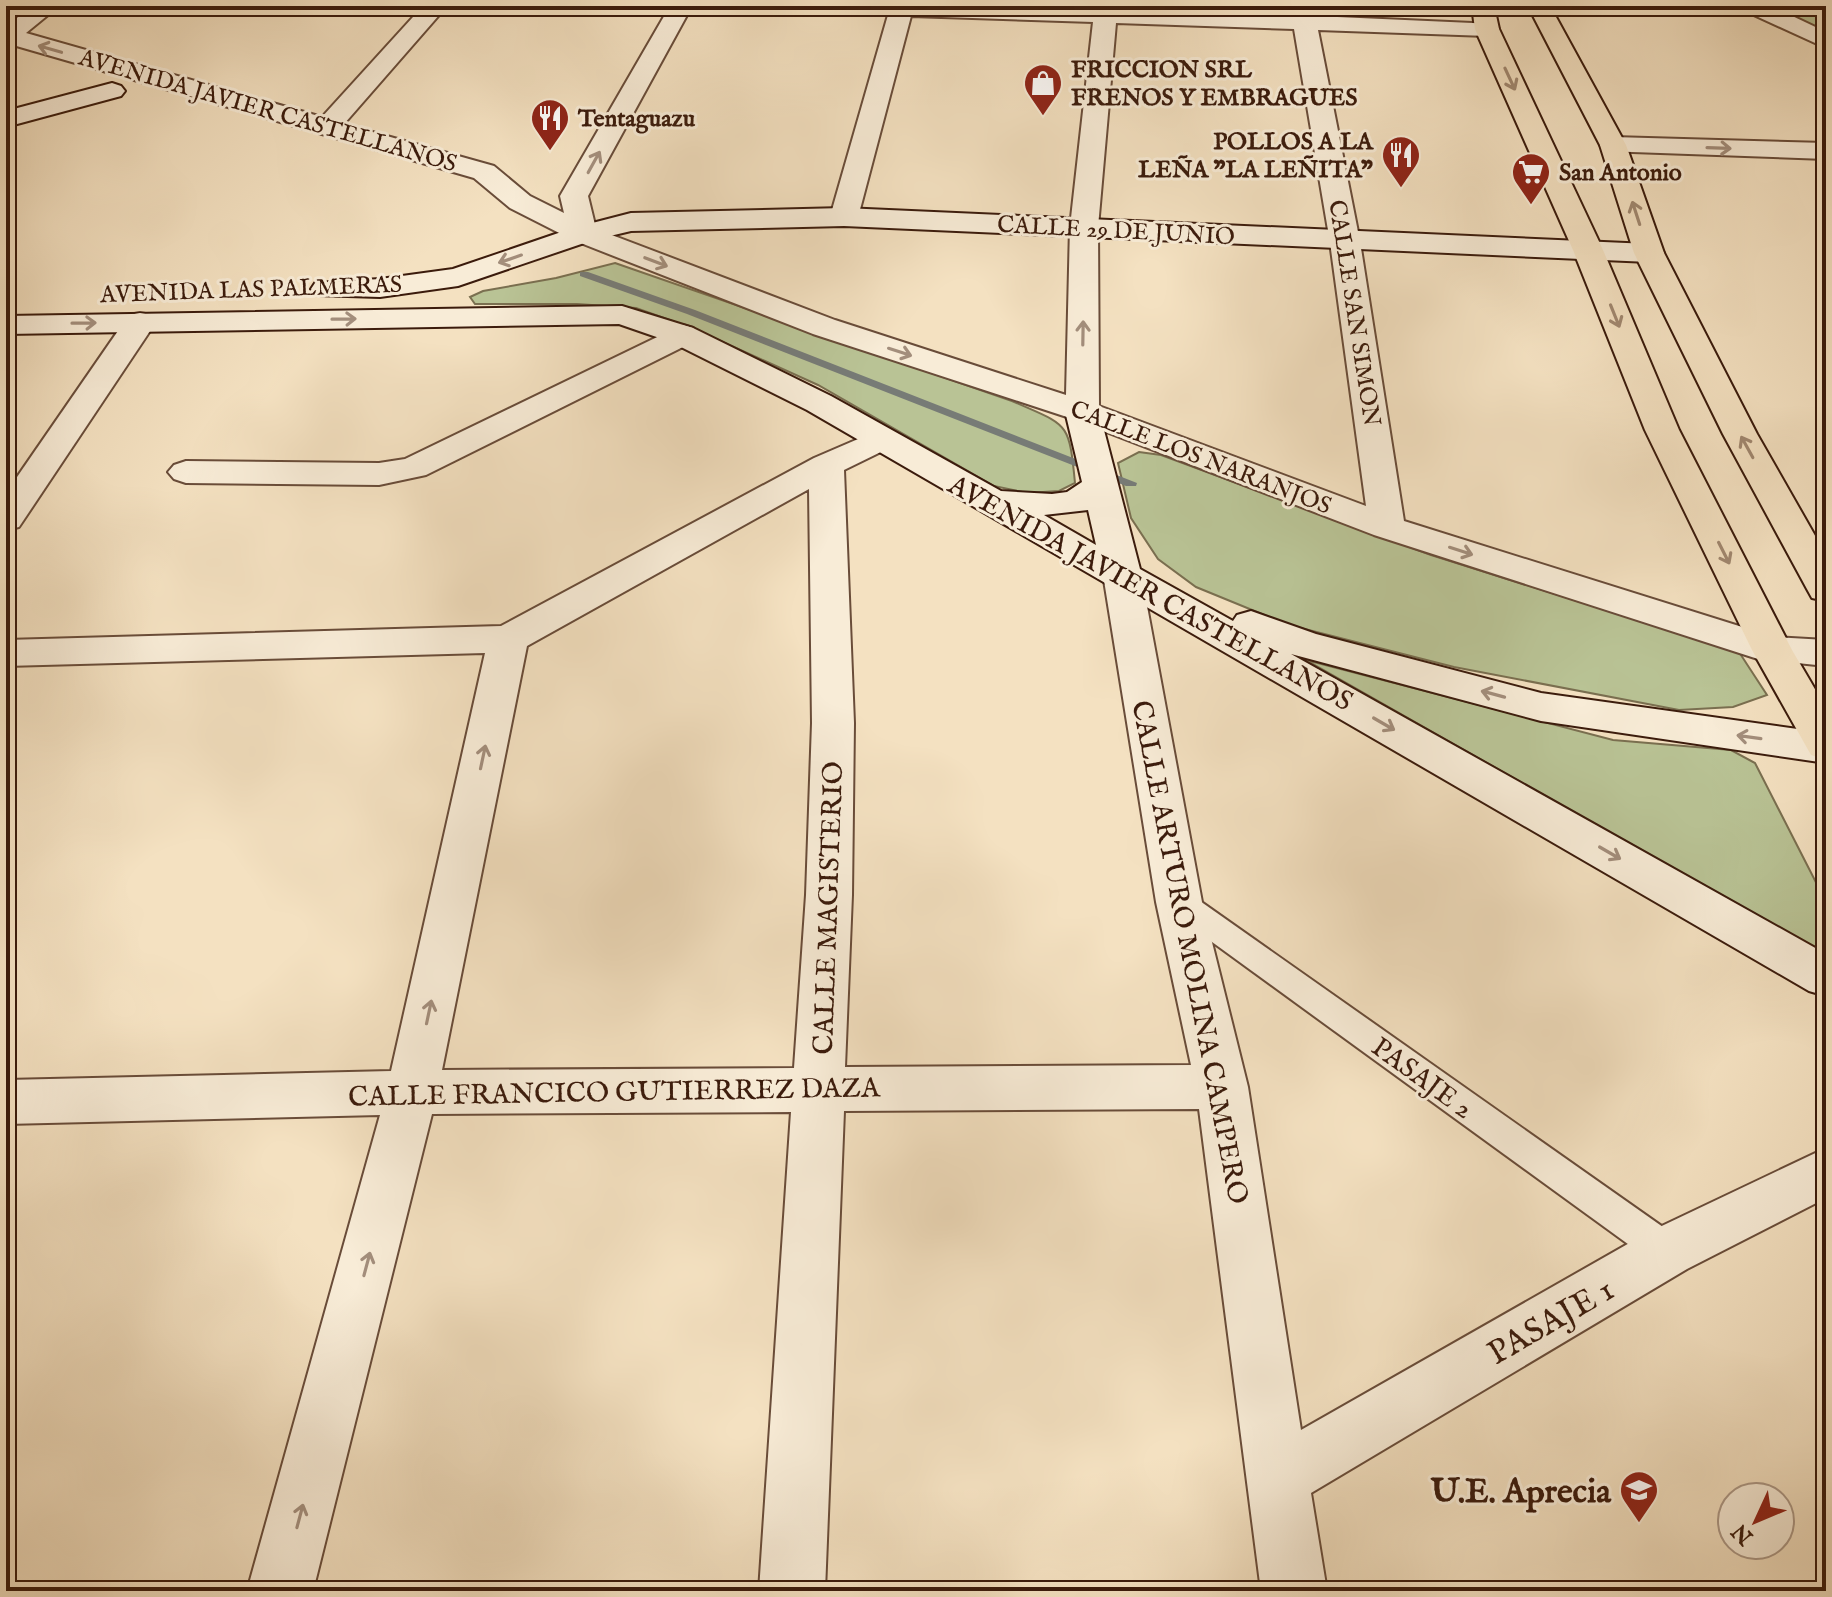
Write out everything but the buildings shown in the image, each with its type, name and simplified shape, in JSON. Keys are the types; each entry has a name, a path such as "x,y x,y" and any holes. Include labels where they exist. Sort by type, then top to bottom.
{"highway":[{"path":"1539,6 1613,145 1649,253 1740,434 1826,589"},
{"path":"1485,18 1588,250 1662,430 1772,650 1826,747"}],"street":[{"path":"6,36 48,6"},
{"path":"327,127 436,6"},
{"path":"583,234 574,196 681,6"},
{"path":"824,6 1485,18"},
{"path":"1753,6 1826,41"},
{"path":"844,217 902,7"},
{"name":"CALLE ARTURO MOLINA CAMPERO","path":"1106,11 1084,227 1082,411 1122,574 1179,902 1222,1087 1294,1591"},
{"name":"CALLE SAN SIMON","path":"1304,15 1345,242 1387,527"},
{"name":"AVENIDA JAVIER CASTELLANOS","path":"6,36 484,172 520,202 583,234"},
{"name":"AVENIDA JAVIER CASTELLANOS","path":"6,60 186,113"},
{"path":"6,119 112,91"},
{"path":"1613,145 1826,151"},
{"name":"AVENIDA JAVIER CASTELLANOS","path":"480,197 520,202"},
{"name":"CALLE 29 DE JUNIO","path":"583,234 631,222 844,217 1345,242 1649,253"},
{"name":"AVENIDA LAS PALMERAS","path":"302,290 380,288 458,277 583,234"},
{"name":"CALLE LOS NARANJOS","path":"583,234 824,327 1082,411 1387,527 1772,650 1826,653"},
{"path":"444,317 458,277"},
{"name":"AVENIDA JAVIER CASTELLANOS","path":"444,317 622,315 682,335 819,403 879,440 1122,574 1826,977"},
{"name":"AVENIDA LAS PALMERAS","path":"6,325 444,317"},
{"path":"6,519 140,322"},
{"path":"186,472 379,474 414,468 682,335"},
{"path":"6,653 508,639 826,465 879,440"},
{"name":"CALLE MAGISTERIO","path":"792,1591 820,1089 833,723 826,465"},
{"path":"991,502 1052,505 1077,502 1097,472"},
{"path":"1122,574 1303,644 1541,707 1826,747"},
{"path":"280,1591 412,1092 508,639"},
{"name":"CALLE FRANCICO GUTIERREZ DAZA","path":"6,1102 412,1092 1222,1087"},
{"name":"PASAJE 1","path":"1279,1477 1667,1251 1826,1172"}],"lane":[{"name":"PASAJE 2","path":"1179,902 1667,1251"}],"green space":[{"path":"1754,6 1814,6 1826,17 1826,37"},
{"path":"615,263 1012,401 1045,416 1055,421 1067,436 1075,483 1059,491 1027,493 994,486 818,385 692,328 636,308 577,304 475,304 470,297 483,291 556,278"},
{"path":"1139,452 1161,455 1431,555 1739,652 1767,695 1733,707 1679,710 1454,667 1289,625 1196,587 1158,559 1131,518 1118,463"},
{"path":"1306,660 1613,740 1731,750 1755,763 1826,902 1826,956"}],"waterway":[{"path":"584,274 691,312 1131,483"}],"place":[{"name":"FRICCION SRL FRENOS Y EMBRAGUES","path":"1043,117"},
{"name":"Tentaguazu","path":"550,152"},
{"name":"POLLOS A LA LEÑA \"LA LEÑITA\"","path":"1401,189"},
{"name":"San Antonio","path":"1531,206"},
{"name":"U.E. Aprecia","path":"1639,1524"}]}
